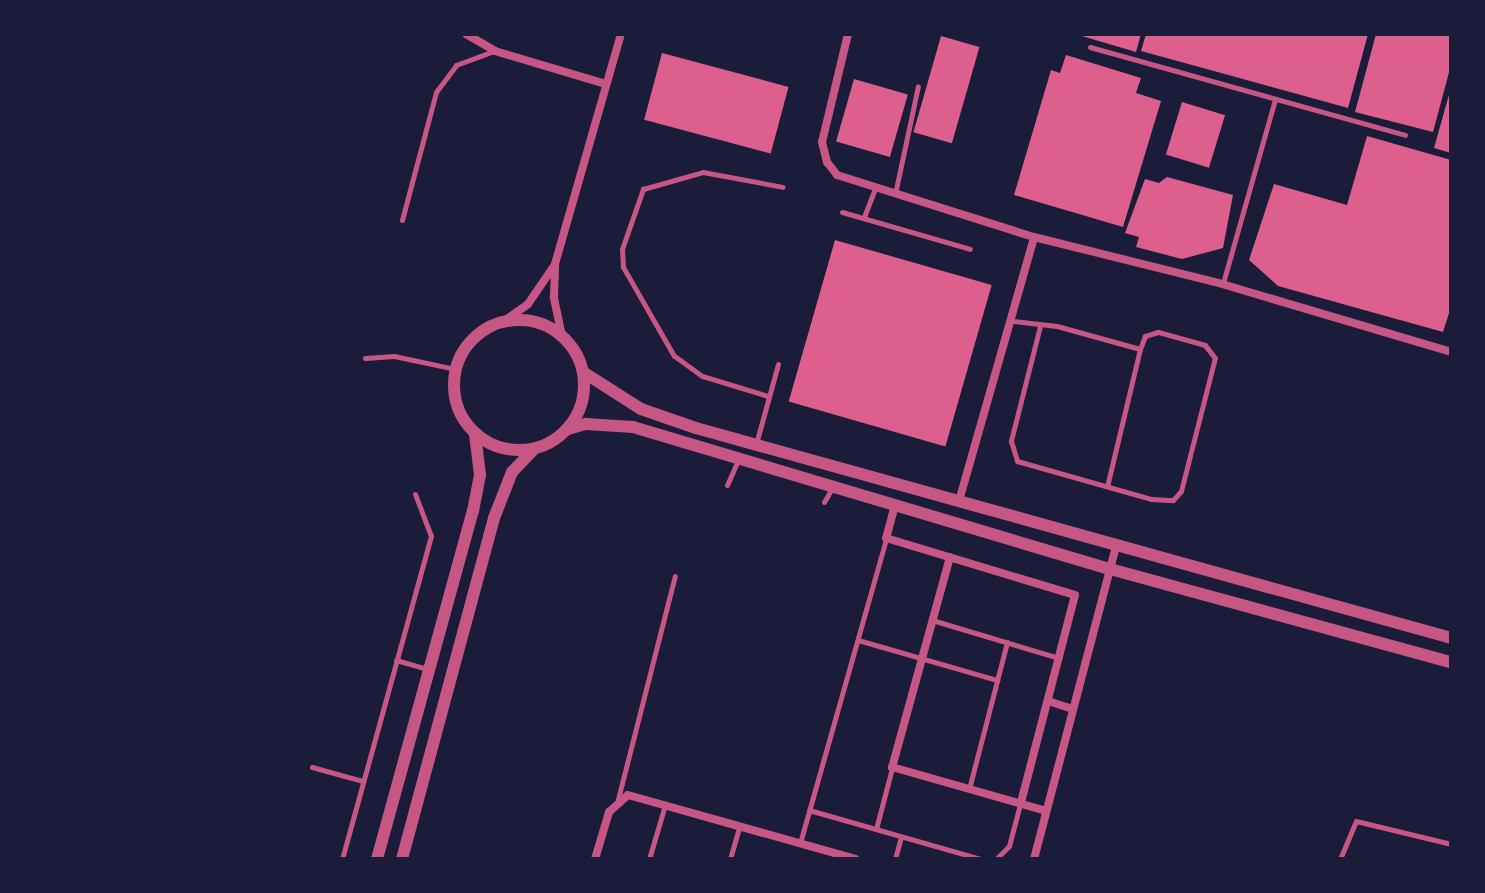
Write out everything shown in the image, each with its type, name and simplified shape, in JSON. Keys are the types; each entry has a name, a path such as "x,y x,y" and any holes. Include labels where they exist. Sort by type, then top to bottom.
{"street":[{"path":"466,34 495,51 606,84"},
{"path":"621,34 555,264 554,297 562,336 583,372 641,409 756,445 1451,638"},
{"path":"848,34 822,142 837,175 1034,237 1222,284 1451,352"},
{"path":"959,501 1013,321 1034,237"},
{"path":"377,859 473,511 480,467 475,434 456,404 455,369 473,338 528,304 555,264"},
{"path":"504,321 545,325 562,336"},
{"path":"568,429 583,402 583,372"},
{"path":"402,859 494,518 512,472 533,450 568,429 586,424 633,427 1110,569 1451,662"},
{"path":"475,434 492,445 533,450"},
{"path":"895,505 886,538 1075,595 1021,803"},
{"path":"1034,859 1116,546"},
{"path":"950,557 892,767 1046,811"},
{"path":"1048,701 1073,709"},
{"path":"595,859 618,799 637,795 855,859"}],"lane":[{"path":"1090,47 1405,135"},
{"path":"402,220 436,92 456,65 495,51"},
{"path":"895,195 918,86"},
{"path":"1222,284 1275,99"},
{"path":"768,396 702,376 674,356 623,267 622,249 643,189 703,172 783,187"},
{"path":"864,217 875,188"},
{"path":"842,212 970,249"},
{"path":"1013,321 1140,349"},
{"path":"1040,326 1012,454 1022,464 1151,499 1178,497 1214,372 1215,358 1205,345 1158,332 1145,336 1107,486"},
{"path":"365,358 394,356 455,369"},
{"path":"756,445 778,364"},
{"path":"727,485 738,459"},
{"path":"824,502 833,487"},
{"path":"342,859 431,536 415,494"},
{"path":"800,843 886,538"},
{"path":"618,799 675,576"},
{"path":"932,620 1060,658"},
{"path":"858,640 997,680"},
{"path":"969,789 1007,642"},
{"path":"396,660 429,670"},
{"path":"312,767 363,781"},
{"path":"876,829 892,767"},
{"path":"996,859 1009,846 1021,803"},
{"path":"649,859 665,804"},
{"path":"809,810 981,859"},
{"path":"1340,859 1356,821 1451,844"},
{"path":"730,859 739,826"},
{"path":"895,859 901,836"}],"building":[{"path":"1075,34 1141,34 1136,52"},
{"path":"1146,34 1368,34 1348,108 1141,51"},
{"path":"1376,34 1451,34 1451,65 1433,132 1355,112"},
{"path":"941,36 979,47 952,143 913,132"},
{"path":"662,53 789,87 771,154 644,120"},
{"path":"1066,55 1141,78 1136,93 1161,101 1123,227 1014,195 1051,70 1060,73"},
{"path":"854,79 908,94 890,157 836,141"},
{"path":"1451,91 1451,153 1434,148"},
{"path":"1182,102 1225,115 1209,168 1166,155"},
{"path":"1367,136 1451,160 1451,307 1443,332 1278,286 1249,260 1274,184 1347,205"},
{"path":"1167,177 1233,195 1223,248 1182,259 1136,247 1139,237 1125,233 1145,179 1159,183"},
{"path":"835,240 992,285 945,446 789,401"}]}
